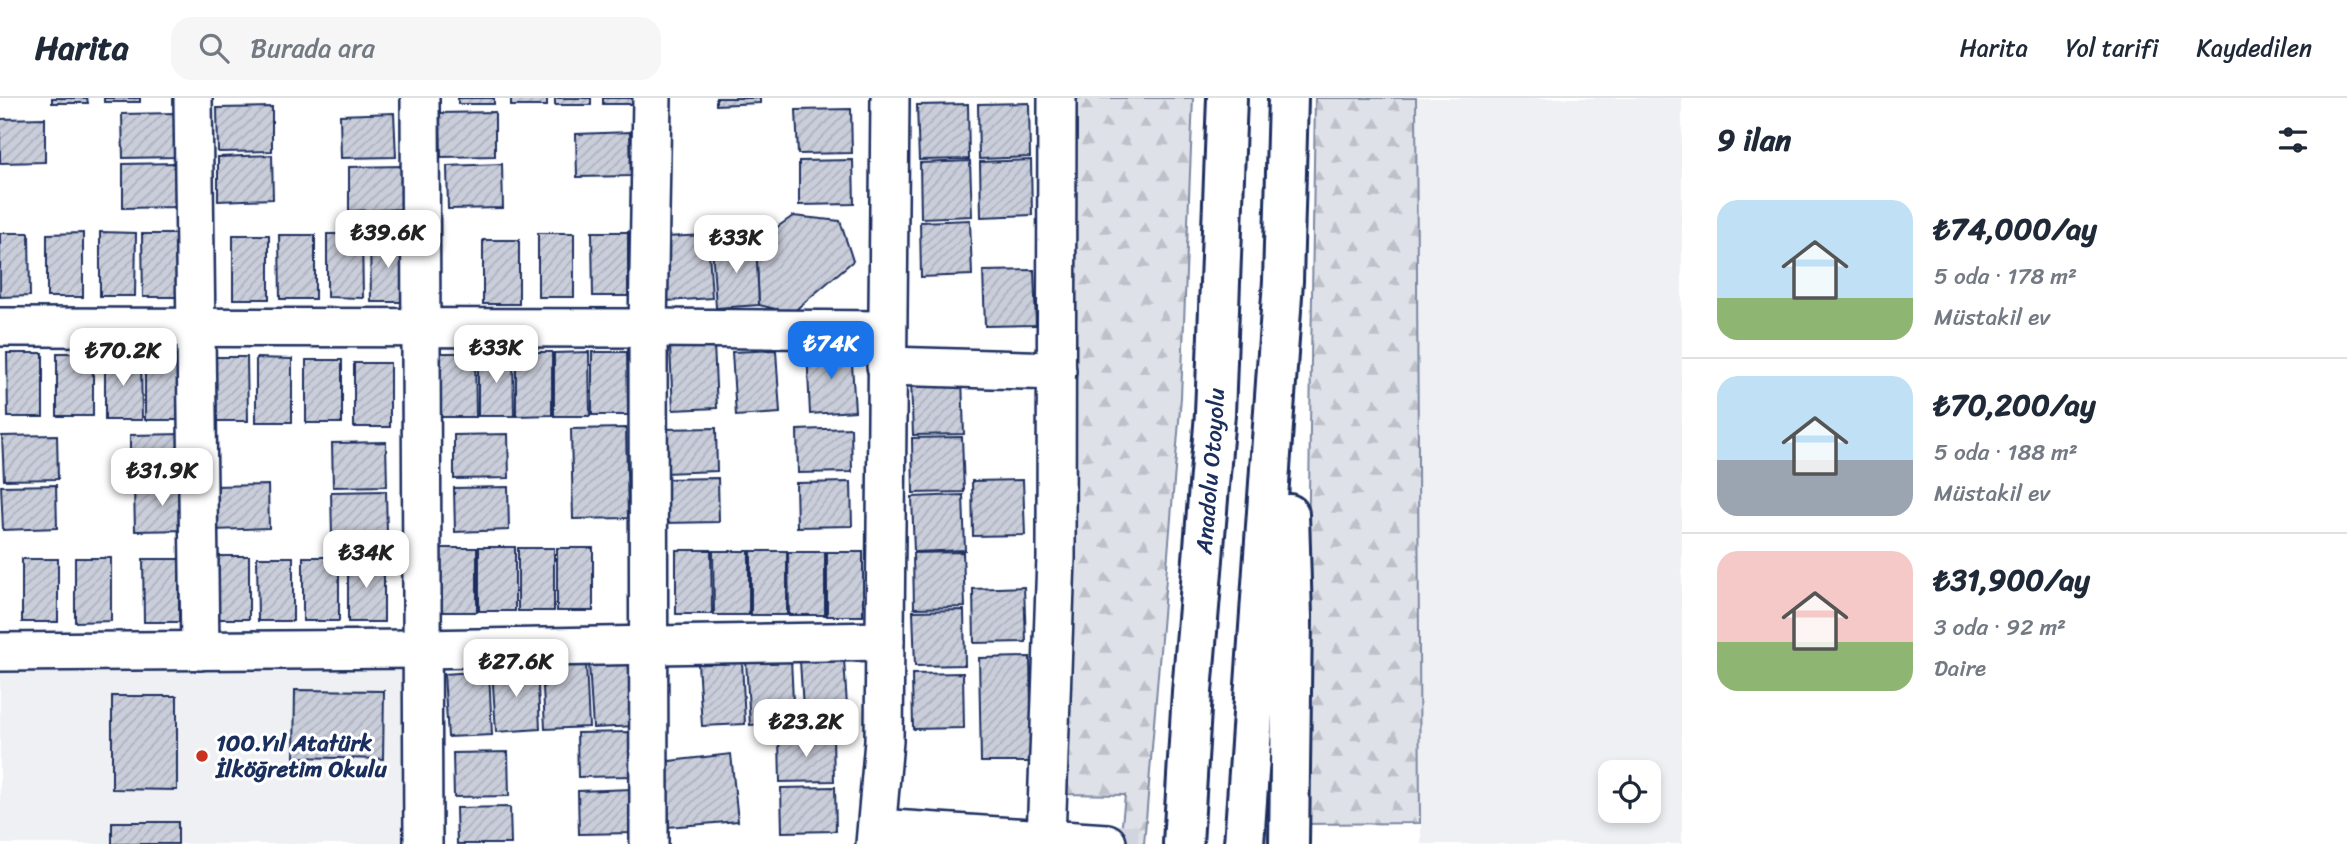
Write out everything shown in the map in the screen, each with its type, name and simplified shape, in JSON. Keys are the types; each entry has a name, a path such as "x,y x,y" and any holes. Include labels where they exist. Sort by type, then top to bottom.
{"highway":[{"name":"Anadolu Otoyolu","path":"1182,844 1215,414 1227,98"},
{"path":"1244,844 1283,281 1288,98"},
{"path":"1283,281 1292,617 1289,844"},
{"path":"1171,844 1192,692"}],"street":[{"path":"193,98 200,651"},
{"path":"420,98 423,844"},
{"path":"649,844 648,328 652,98"},
{"path":"890,98 884,741 876,836 1046,839 1107,843"},
{"path":"1046,839 1056,558 1057,98"},
{"path":"0,327 886,330"},
{"path":"886,366 1057,371"},
{"path":"0,652 421,649 885,641"}],"shaded area":[{"path":"1416,98 1682,98 1682,844 1421,844"},
{"name":"100.Yıl Atatürk İlköğretim Okulu","path":"0,667 405,667 404,844 0,844"}],"green space":[{"path":"1077,98 1193,98 1181,397 1144,844 1120,844 1125,795 1063,794"},
{"path":"1315,98 1416,98 1420,823 1304,824"}],"building":[{"path":"52,98 87,98 88,103 52,103"},
{"path":"104,98 140,98 140,102 104,102"},
{"path":"458,98 494,98 494,104 458,104"},
{"path":"511,98 547,98 547,106 511,106"},
{"path":"555,98 591,98 591,105 555,105"},
{"path":"603,98 638,98 638,104 603,104"},
{"path":"716,98 760,98 760,103 716,105"},
{"path":"1029,103 1030,157 979,159 978,104"},
{"path":"968,104 969,159 919,160 917,105"},
{"path":"272,107 272,151 218,152 217,108"},
{"path":"851,109 852,153 798,154 796,110"},
{"path":"495,112 495,156 441,157 440,113"},
{"path":"176,113 177,157 123,158 122,114"},
{"path":"394,113 396,157 341,158 340,115"},
{"path":"45,118 45,162 0,163 0,119"},
{"path":"630,132 631,176 577,177 576,134"},
{"path":"272,155 273,199 218,201 218,157"},
{"path":"853,160 854,204 799,205 799,161"},
{"path":"1031,160 1032,215 981,217 980,162"},
{"path":"970,161 972,216 921,218 920,163"},
{"path":"177,163 178,207 123,208 123,164"},
{"path":"502,164 503,208 448,209 447,166"},
{"path":"403,166 404,209 349,211 349,167"},
{"path":"793,216 840,221 853,261 792,313 759,305 756,242"},
{"path":"970,220 972,275 921,277 920,222"},
{"path":"100,232 136,233 135,296 100,296"},
{"path":"592,232 628,232 628,296 593,296"},
{"path":"0,233 29,233 30,296 0,297"},
{"path":"83,233 83,297 47,297 47,234"},
{"path":"538,233 574,233 574,297 538,297"},
{"path":"142,234 178,234 178,297 143,297"},
{"path":"327,234 362,234 363,298 327,297"},
{"path":"233,235 269,235 269,299 233,299"},
{"path":"279,235 315,235 315,299 280,299"},
{"path":"708,235 712,298 667,301 664,237"},
{"path":"370,238 406,238 406,302 371,302"},
{"path":"483,240 519,240 519,304 483,304"},
{"path":"756,242 759,305 716,308 712,245"},
{"path":"1034,270 1036,325 985,326 983,271"},
{"path":"714,344 717,408 673,410 670,347"},
{"path":"851,348 855,411 810,414 807,350"},
{"path":"776,350 780,413 736,416 732,352"},
{"path":"516,352 552,352 552,415 516,416"},
{"path":"589,352 590,416 554,416 554,353"},
{"path":"592,352 627,352 628,415 592,415"},
{"path":"7,353 43,353 43,417 8,417"},
{"path":"57,353 93,353 93,416 57,416"},
{"path":"440,353 475,353 476,417 440,417"},
{"path":"478,353 513,353 514,416 478,416"},
{"path":"105,356 141,356 142,420 105,420"},
{"path":"145,356 180,356 181,420 145,420"},
{"path":"212,357 247,357 248,421 212,421"},
{"path":"256,358 292,359 292,422 256,422"},
{"path":"306,360 342,360 342,423 306,423"},
{"path":"354,363 390,363 390,427 354,427"},
{"path":"962,379 964,434 913,435 911,380"},
{"path":"626,428 628,518 573,519 571,429"},
{"path":"716,428 717,471 663,473 661,429"},
{"path":"851,428 852,472 798,473 797,430"},
{"path":"184,434 185,477 130,479 130,435"},
{"path":"508,434 509,478 454,479 454,435"},
{"path":"57,435 58,479 4,480 2,436"},
{"path":"962,437 964,492 913,493 912,438"},
{"path":"386,442 387,486 333,487 332,443"},
{"path":"718,478 719,522 665,523 664,479"},
{"path":"1023,480 1025,535 973,536 972,481"},
{"path":"851,482 852,526 797,527 796,483"},
{"path":"56,485 57,528 3,530 1,486"},
{"path":"268,485 269,528 214,530 213,486"},
{"path":"189,486 190,530 135,531 134,487"},
{"path":"508,487 509,530 455,532 454,488"},
{"path":"386,491 387,534 332,536 331,492"},
{"path":"963,495 965,550 914,552 912,497"},
{"path":"479,547 515,547 515,611 479,611"},
{"path":"441,548 477,548 477,612 441,612"},
{"path":"518,548 554,548 554,611 518,611"},
{"path":"557,548 593,548 593,611 557,611"},
{"path":"676,550 711,550 712,614 676,614"},
{"path":"713,551 749,551 749,615 714,615"},
{"path":"751,551 787,551 787,615 751,615"},
{"path":"788,552 825,552 825,615 789,615"},
{"path":"827,552 863,552 863,616 827,616"},
{"path":"963,552 965,607 914,608 913,553"},
{"path":"213,556 249,556 249,619 213,619"},
{"path":"257,557 293,557 293,621 258,621"},
{"path":"303,557 339,557 339,621 303,621"},
{"path":"75,558 111,558 111,621 75,622"},
{"path":"348,558 384,558 384,622 348,622"},
{"path":"22,559 58,559 58,622 22,622"},
{"path":"143,559 179,559 179,622 144,622"},
{"path":"1024,587 1026,642 974,643 973,589"},
{"path":"964,610 965,665 915,666 913,611"},
{"path":"1030,657 1032,762 981,762 979,658"},
{"path":"791,659 794,722 750,725 746,661"},
{"path":"844,659 848,722 804,724 800,661"},
{"path":"742,660 745,724 702,726 698,663"},
{"path":"633,662 637,726 593,728 589,664"},
{"path":"586,663 589,727 545,729 542,666"},
{"path":"537,666 540,729 496,732 492,669"},
{"path":"489,671 492,735 448,737 444,674"},
{"path":"963,673 964,728 913,729 912,674"},
{"path":"295,690 384,691 383,759 294,757"},
{"path":"112,696 177,696 177,790 112,789"},
{"path":"632,732 632,776 578,777 577,733"},
{"path":"833,737 834,781 780,782 779,738"},
{"path":"508,752 509,796 454,797 453,753"},
{"path":"731,754 738,821 668,827 661,762"},
{"path":"835,787 836,831 782,832 781,788"},
{"path":"632,789 633,833 579,834 578,791"},
{"path":"510,807 511,844 457,844 456,808"},
{"path":"112,822 178,822 178,844 112,844"}],"tunnel":[{"path":"1107,843 1138,844"}],"place":[{"name":"100.Yıl Atatürk İlköğretim Okulu","path":"202,756"}]}
